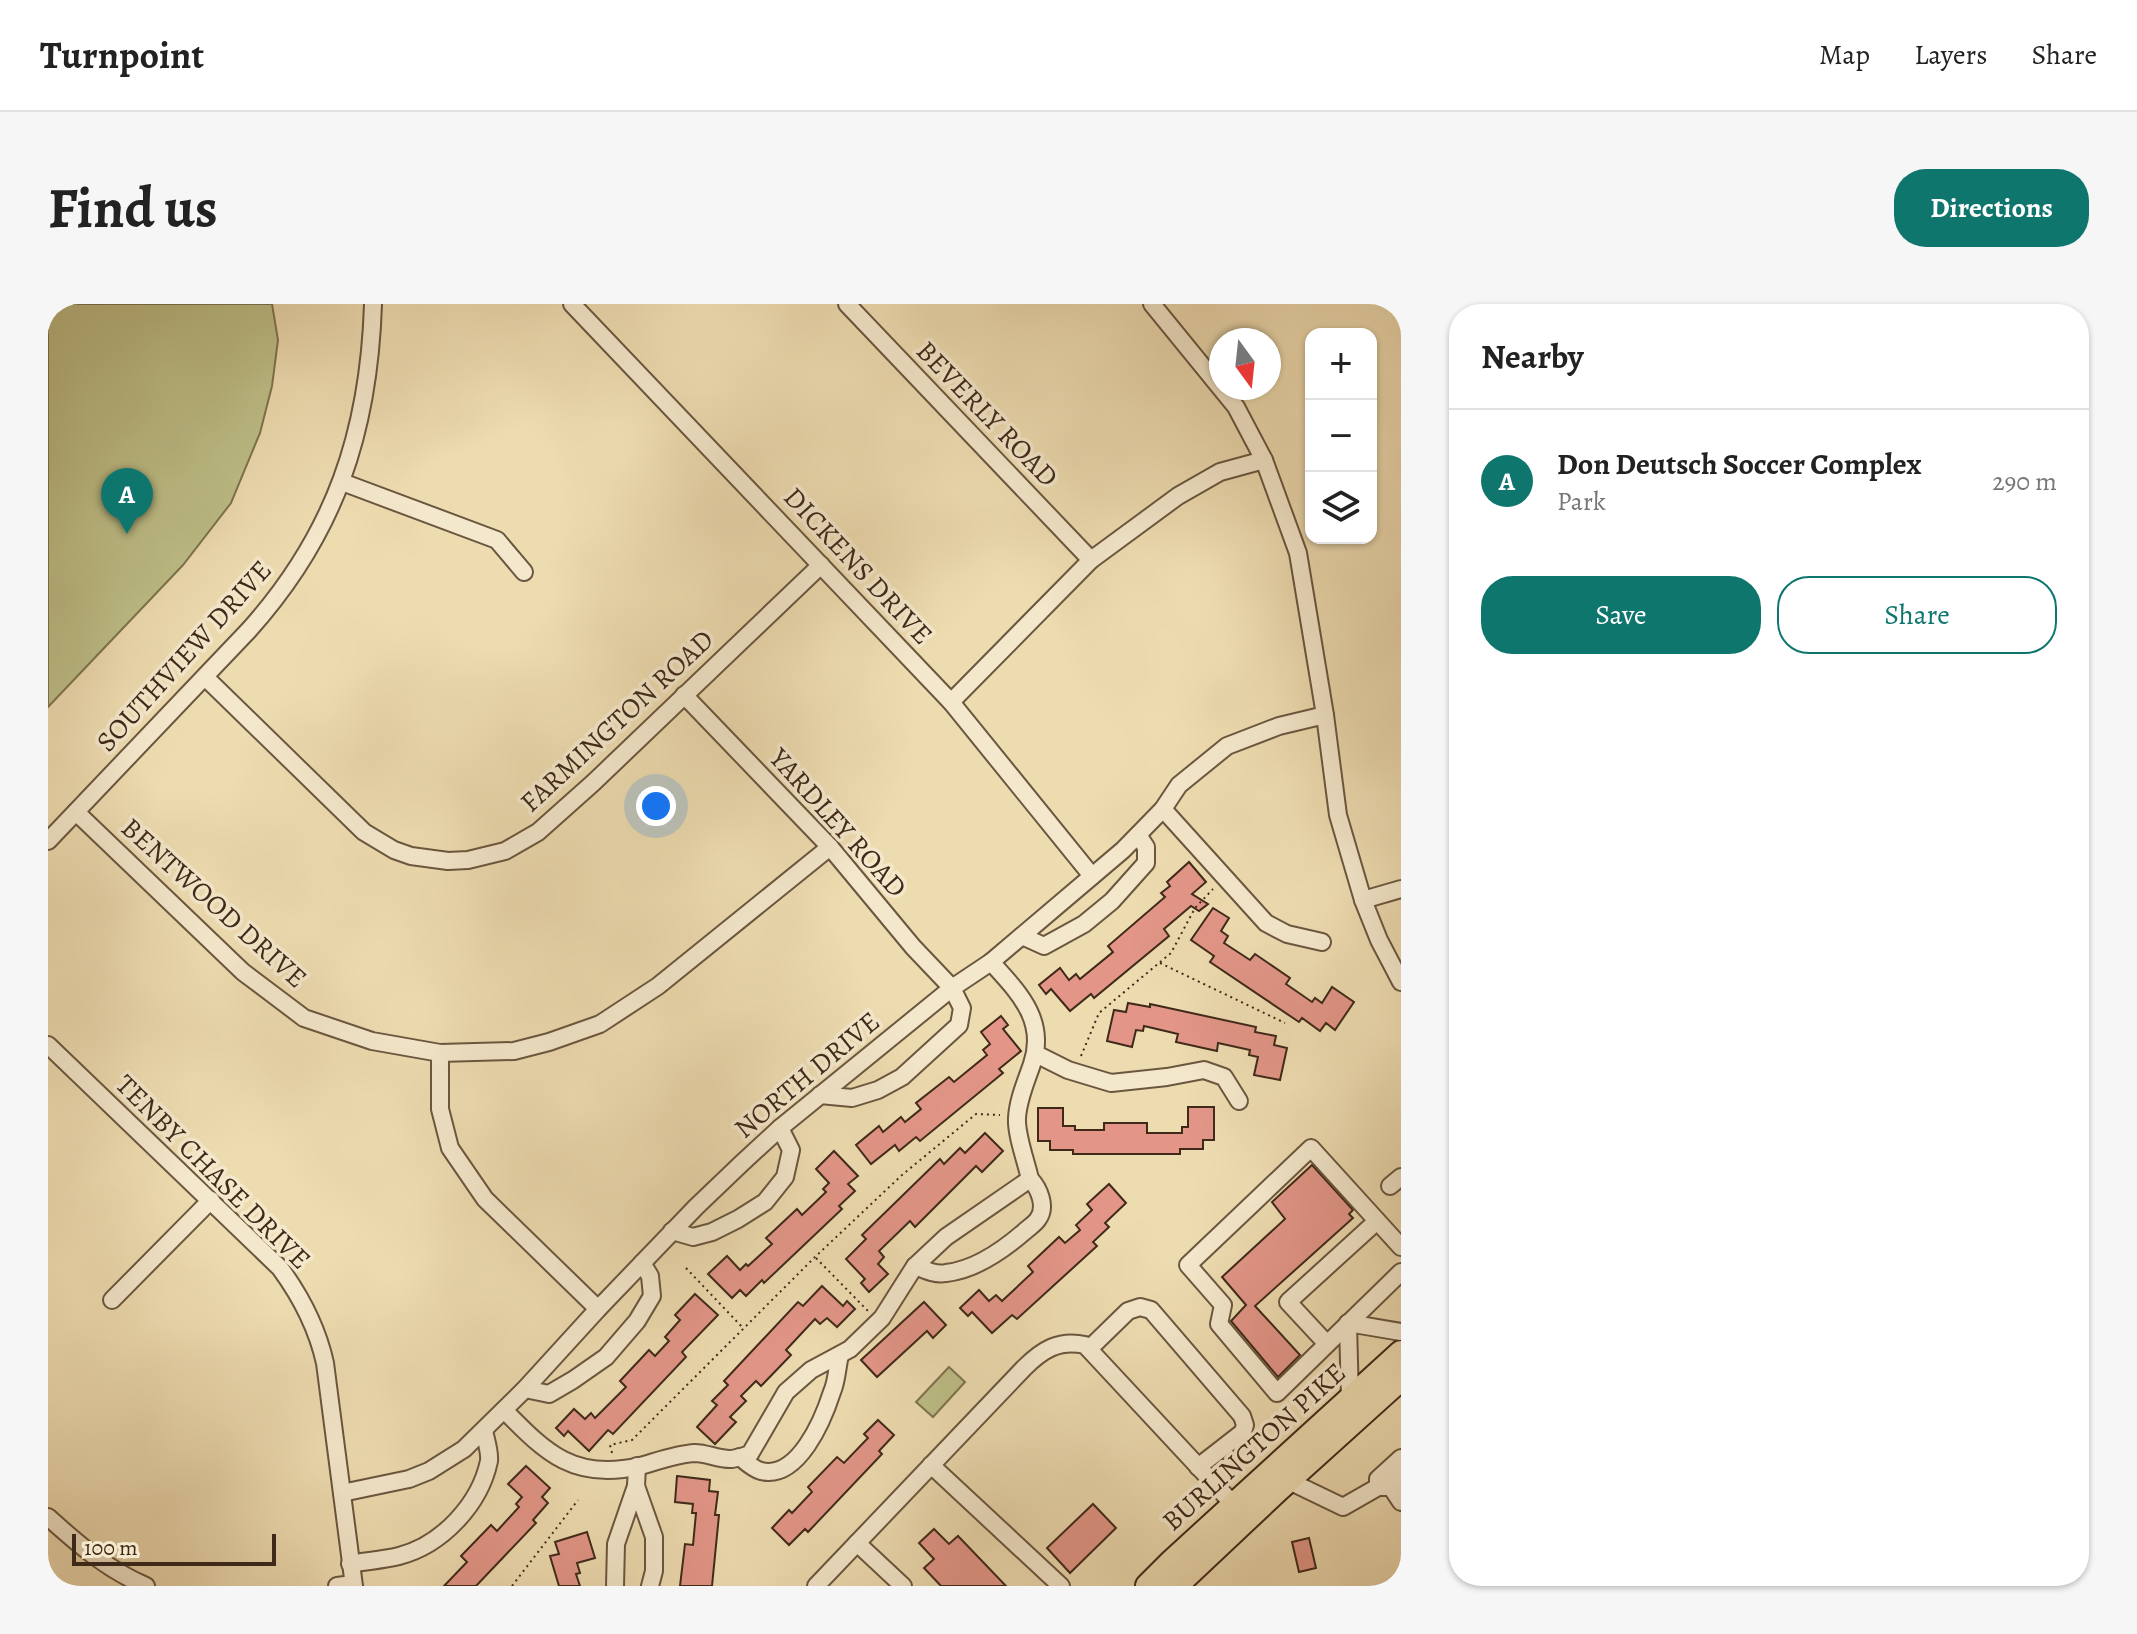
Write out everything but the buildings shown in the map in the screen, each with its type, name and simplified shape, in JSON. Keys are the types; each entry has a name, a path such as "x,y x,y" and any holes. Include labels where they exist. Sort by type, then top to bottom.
{"highway":[{"name":"BURLINGTON PIKE","path":"1175,1586 1287,1480 1401,1353"},
{"name":"BURLINGTON PIKE","path":"1148,1586 1234,1505 1356,1406 1401,1378"},
{"path":"1356,1406 1401,1398"}],"street":[{"name":"SOUTHVIEW DRIVE","path":"48,841 268,609 307,554 342,482 359,425 372,346 373,304"},
{"name":"DICKENS DRIVE","path":"572,304 951,702 1092,876"},
{"name":"BEVERLY ROAD","path":"847,304 1091,560"},
{"path":"1157,306 1236,407 1264,460 1298,553 1338,815 1363,900 1401,982"},
{"path":"951,702 1091,560 1178,496 1220,472 1264,460"},
{"path":"342,482 497,540 524,572"},
{"name":"FARMINGTON ROAD","path":"205,677 364,832 411,856 468,860 505,851 538,832 821,565"},
{"name":"YARDLEY ROAD","path":"684,695 830,847 913,947 952,988"},
{"name":"NORTH DRIVE","path":"342,1493 383,1486 419,1475 464,1449 525,1389 672,1231 780,1128 952,988 991,962 1092,876 1163,809 1179,785 1227,746 1279,726 1325,715"},
{"path":"1163,809 1266,923 1287,934 1322,942"},
{"name":"BENTWOOD DRIVE","path":"76,812 243,972 304,1018 372,1041 440,1053 514,1051 600,1024 658,986 830,847"},
{"path":"1022,936 1044,946 1084,924 1112,901 1146,863 1146,847 1138,835"},
{"path":"1363,900 1401,889"},
{"path":"915,1266 944,1274 963,1269 988,1258 1040,1218 1042,1209 1036,1185 1030,1179 1017,1116 1020,1098 1036,1054 1036,1025 1020,994 991,962"},
{"path":"820,1095 852,1098 878,1090 902,1077 959,1025 962,1008 952,988"},
{"path":"48,1070 54,1052"},
{"name":"TENBY CHASE DRIVE","path":"54,1052 211,1200 280,1268 296,1290 320,1338 325,1363 350,1564 348,1585"},
{"path":"440,1053 440,1109 450,1148 485,1199 598,1309"},
{"path":"1036,1054 1074,1072 1111,1083 1204,1070 1224,1077 1239,1101"},
{"path":"672,1231 693,1237 712,1232 765,1202 785,1177 791,1150 780,1128"},
{"path":"1401,1247 1311,1148 1188,1265 1223,1305 1219,1324 1277,1393 1401,1272"},
{"path":"504,1410 538,1445 569,1464 603,1470 696,1453 730,1459 750,1454 786,1392 811,1370 850,1349 878,1321 915,1266 946,1237 1030,1179"},
{"path":"112,1300 211,1200"},
{"path":"1327,1344 1288,1302 1377,1221"},
{"path":"525,1389 549,1394 606,1357 637,1321 652,1296 650,1276 642,1263"},
{"path":"1089,1349 1128,1311 1140,1307 1151,1310 1242,1416 1245,1425 1243,1432 1198,1467"},
{"path":"1348,1323 1401,1332"},
{"path":"1348,1323 1356,1406"},
{"path":"816,1586 1036,1356 1061,1343 1085,1345 1234,1505"},
{"path":"740,1457 762,1472 778,1471 805,1451 833,1391 840,1355"},
{"path":"350,1564 401,1555 425,1545 451,1526 480,1487 490,1458 484,1431"},
{"path":"1401,1458 1378,1479 1390,1484 1401,1502"},
{"path":"931,1465 1061,1586"},
{"path":"615,1586 616,1544 636,1486 637,1466"},
{"path":"1287,1480 1343,1507 1390,1484"},
{"path":"636,1486 654,1537 654,1571 650,1586"},
{"path":"48,1517 101,1562 146,1586"},
{"path":"857,1543 903,1586"}],"path":[{"path":"1074,1072 1099,1013 1171,953 1195,908 1225,878"},
{"path":"1159,963 1285,1023"},
{"path":"614,1469 610,1445 632,1440 815,1257 902,1175 976,1114 1017,1116"},
{"path":"815,1257 878,1321"},
{"path":"686,1268 744,1329"},
{"path":"512,1586 578,1500"}],"green space":[{"path":"48,304 272,304 278,340 272,386 260,433 231,503 183,565 48,707"},
{"path":"949,1367 965,1382 933,1417 916,1402"}],"place":[{"name":"Don Deutsch Soccer Complex","path":"127,534"}]}
